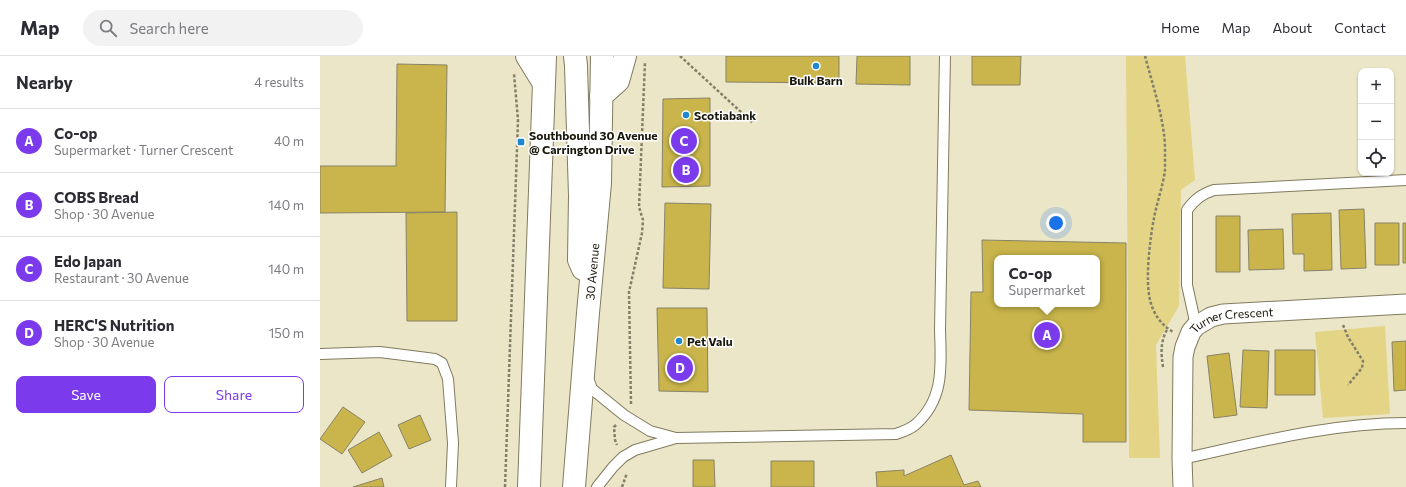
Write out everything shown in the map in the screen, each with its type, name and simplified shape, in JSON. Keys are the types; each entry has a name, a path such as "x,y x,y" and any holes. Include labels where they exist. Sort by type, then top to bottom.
{"main road":[{"path":"529,487 545,56"},
{"path":"575,56 580,196 579,260 590,285"},
{"name":"30 Avenue","path":"574,487 590,285 600,183 602,56"},
{"path":"601,96 618,81 625,56"},
{"path":"520,64 543,82"}],"street":[{"name":"Turner Crescent","path":"1183,487 1182,460 1184,357 1192,332 1211,317 1223,314 1406,304"}],"lane":[{"path":"597,487 623,457 635,450 676,438 896,434 914,426 928,411 937,393 941,375 940,330 945,56"},
{"path":"1192,332 1187,285 1187,210 1194,200 1204,193 1214,190 1406,180"},
{"path":"320,354 380,352 435,359 442,364 448,379 453,442 451,487"},
{"path":"584,368 592,389 624,416 650,431 676,438"},
{"path":"1182,460 1332,428 1385,423 1406,423"}],"path":[{"path":"622,487 629,469 615,440 614,427 631,408 629,292 642,233 643,220 639,208 646,56"},
{"path":"680,56 753,123"},
{"path":"1145,56 1161,120 1165,147 1164,170 1150,244 1148,284 1150,300 1157,317 1168,328 1192,332"},
{"path":"505,487 520,64"},
{"path":"1340,307 1343,325 1363,361 1362,368 1348,385"}],"shaded area":[{"path":"1126,56 1185,56 1195,180 1181,190 1179,306 1156,345 1160,458 1129,458"},
{"path":"1385,326 1390,414 1323,418 1315,332"}],"building":[{"path":"726,56 839,56 839,83 726,82"},
{"path":"857,56 910,56 910,85 856,84"},
{"path":"972,56 1021,56 1020,85 972,85"},
{"path":"397,64 447,65 445,212 320,213 320,166 396,166"},
{"path":"710,98 710,186 662,187 663,99"},
{"path":"665,203 711,204 709,289 663,288"},
{"path":"1364,209 1366,268 1341,269 1339,210"},
{"path":"457,212 457,321 407,321 406,213"},
{"path":"1331,213 1332,270 1304,271 1304,254 1293,254 1292,214"},
{"path":"1216,216 1240,216 1240,272 1216,272"},
{"path":"1375,223 1399,223 1399,265 1375,265"},
{"path":"1403,223 1406,223 1406,263 1403,263"},
{"path":"1283,229 1284,269 1249,270 1248,230"},
{"path":"982,240 1126,243 1126,442 1083,442 1083,414 969,410 971,292 983,292"},
{"path":"657,308 707,308 708,392 659,391"},
{"path":"1406,341 1406,390 1394,391 1392,342"},
{"path":"1243,350 1269,351 1267,408 1240,407"},
{"path":"1275,350 1315,350 1315,395 1275,395"},
{"path":"1229,353 1237,415 1214,418 1207,356"},
{"path":"343,407 365,422 342,454 320,439"},
{"path":"420,415 431,440 409,449 398,425"},
{"path":"379,432 392,456 362,473 348,450"},
{"path":"951,455 964,485 978,481 981,487 877,487 876,472 904,470 904,476"},
{"path":"693,460 714,460 715,487 693,487"},
{"path":"771,461 814,461 814,487 771,487"},
{"path":"382,478 384,487 353,487"}],"place":[{"name":"Bulk Barn","path":"816,66"},
{"name":"Scotiabank","path":"686,115"},
{"name":"Edo Japan","path":"684,141"},
{"name":"Southbound 30 Avenue @ Carrington Drive","path":"521,142"},
{"name":"COBS Bread","path":"686,170"},
{"name":"Co-op","path":"1047,335"},
{"name":"Pet Valu","path":"679,341"},
{"name":"HERC'S Nutrition","path":"680,368"}]}
